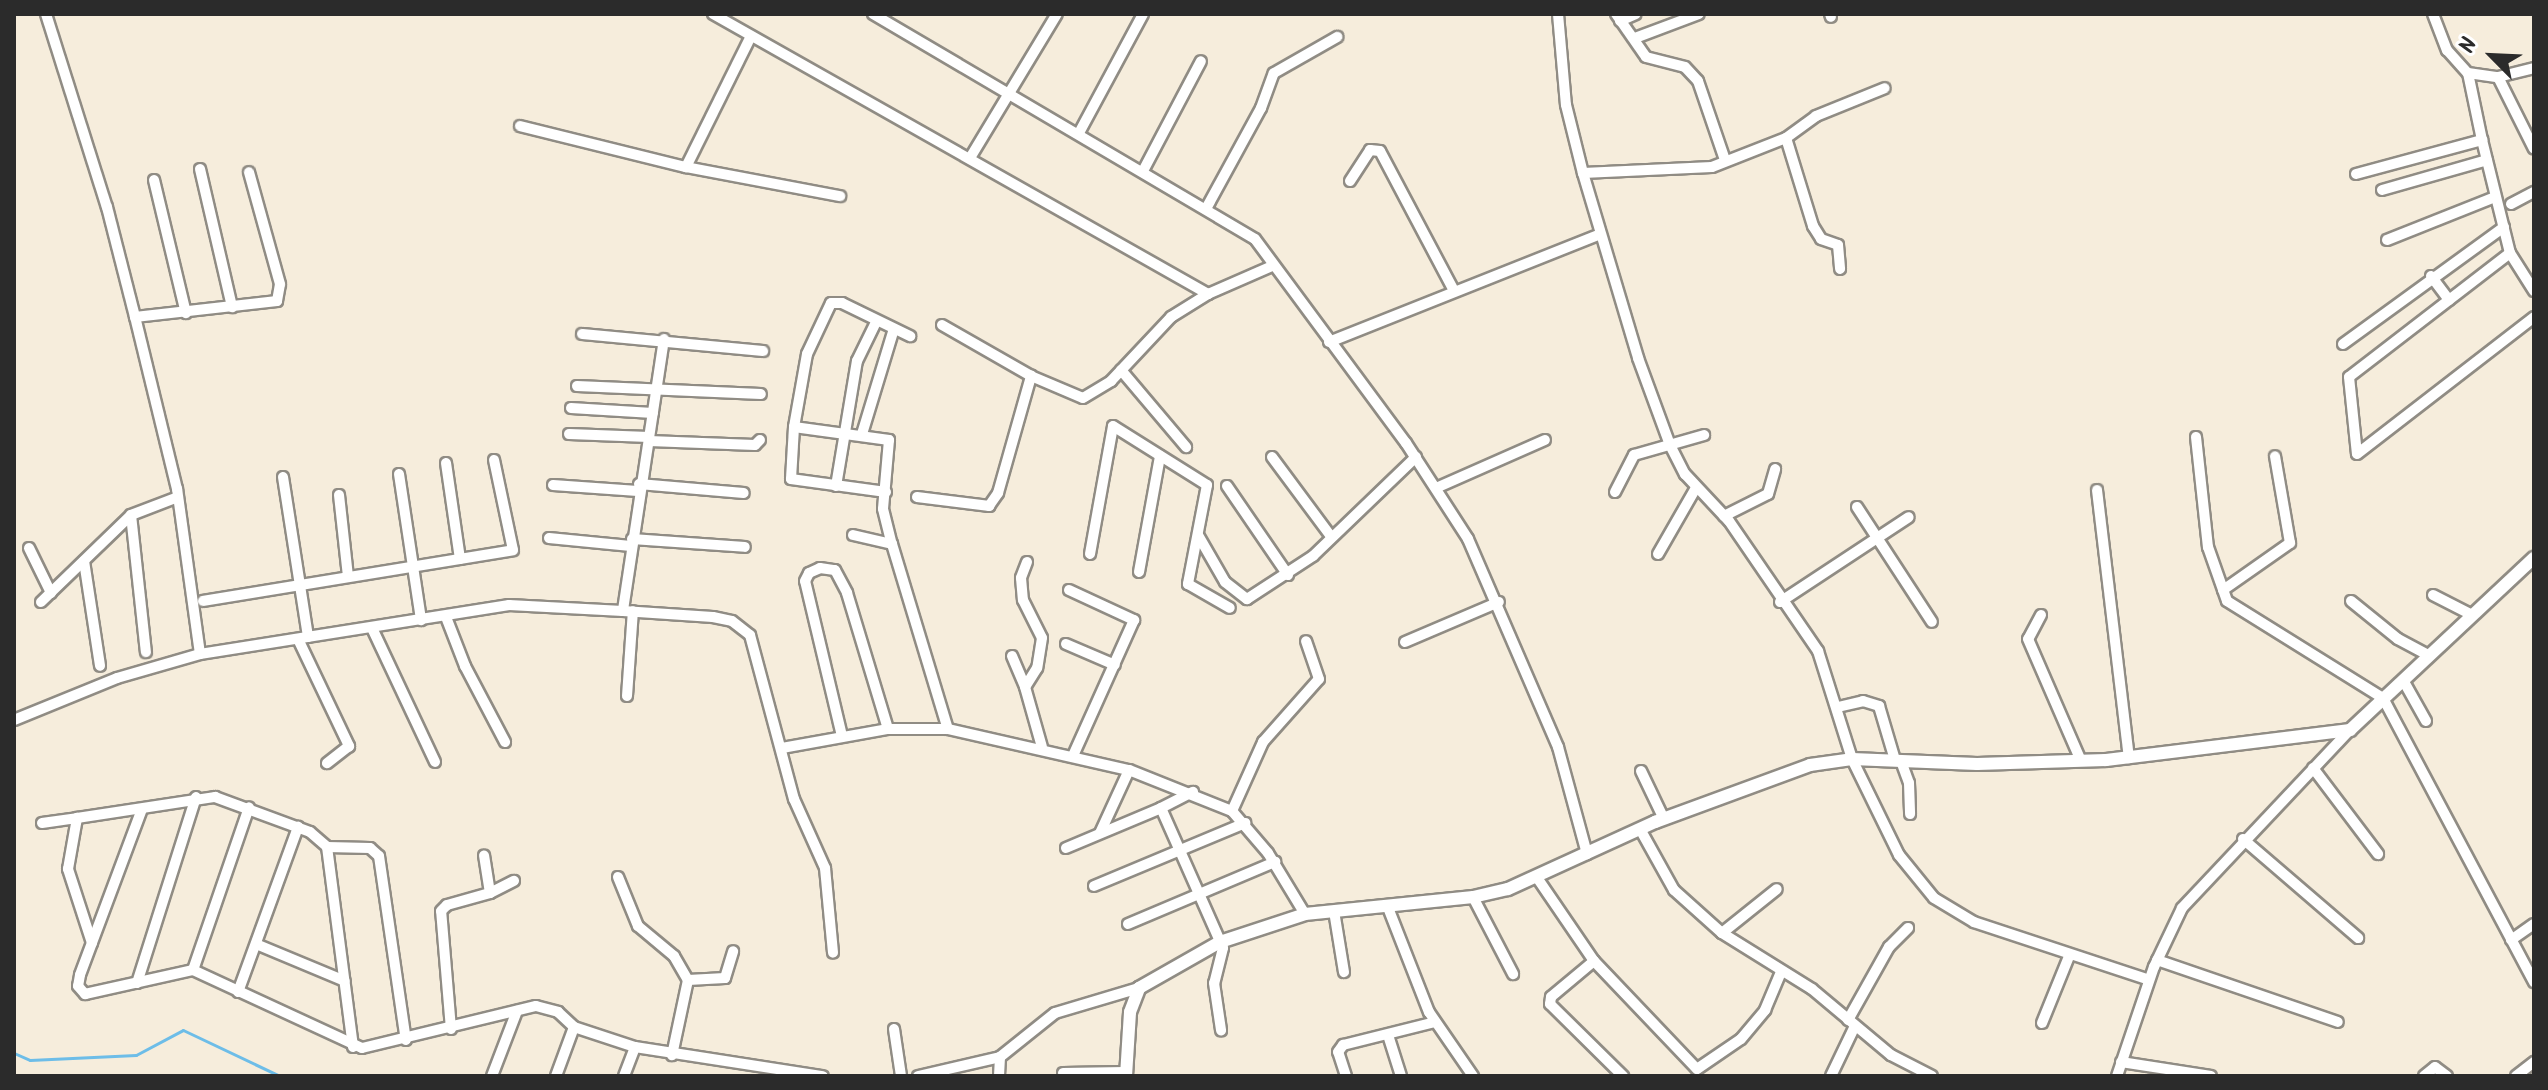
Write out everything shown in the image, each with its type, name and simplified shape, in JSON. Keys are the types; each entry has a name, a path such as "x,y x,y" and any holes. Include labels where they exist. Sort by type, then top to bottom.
{"street":[{"path":"46,14 107,207 135,317 178,497 200,654"},
{"path":"713,14 1208,294"},
{"path":"873,14 1248,231 1416,457 1499,602 1558,747 1587,854"},
{"path":"970,158 1057,14"},
{"path":"1079,133 1143,14"},
{"path":"1558,14 1566,105 1583,173 1670,445 1696,488 1724,516 1780,602 1818,651 1852,759 1899,855 1934,898 1974,922 2149,980"},
{"path":"1636,14 1618,18 1646,57 1685,67 1698,81 1725,160"},
{"path":"1635,38 1699,14"},
{"path":"2433,14 2447,50 2468,73 2510,253 2534,291"},
{"path":"686,167 751,36"},
{"path":"1207,207 1261,108 1274,73 1337,37"},
{"path":"1143,171 1201,61"},
{"path":"2468,73 2498,77 2534,68"},
{"path":"2498,77 2532,142"},
{"path":"1583,173 1680,172 1725,160 1786,138 1816,116 1885,88"},
{"path":"520,126 686,167 840,196"},
{"path":"1786,138 1813,226 1821,239 1838,245 1840,269"},
{"path":"2356,174 2482,140"},
{"path":"1350,181 1370,150 1380,151 1453,289"},
{"path":"2382,190 2487,160"},
{"path":"200,169 232,307"},
{"path":"135,317 277,301 280,294 249,172"},
{"path":"154,180 186,313"},
{"path":"2511,204 2534,192"},
{"path":"2387,240 2495,197"},
{"path":"2343,344 2431,276 2504,227"},
{"path":"1329,342 1453,289 1600,234"},
{"path":"2510,253 2349,377 2357,454 2534,317"},
{"path":"942,325 1031,376 1083,398 1101,390 1171,317 1208,294 1272,266"},
{"path":"2431,276 2449,300"},
{"path":"886,492 790,478 794,427 807,354 828,307 842,303 910,336"},
{"path":"836,486 857,361 876,322"},
{"path":"862,434 894,329"},
{"path":"582,334 664,339 763,351"},
{"path":"627,696 631,542 664,339"},
{"path":"1121,370 1186,447"},
{"path":"917,497 981,509 992,503 1031,376"},
{"path":"577,386 656,387 761,394"},
{"path":"571,408 653,413"},
{"path":"1090,554 1113,426 1207,485 1188,584 1230,608"},
{"path":"794,427 862,434 890,442 884,514 948,729"},
{"path":"569,434 755,445 760,440"},
{"path":"1615,492 1631,458 1704,435"},
{"path":"2196,437 2208,547 2231,604 2383,698 2534,982"},
{"path":"1436,488 1545,440"},
{"path":"1139,572 1160,456"},
{"path":"2223,590 2290,543 2275,456"},
{"path":"1272,457 1330,535"},
{"path":"1198,535 1225,582 1247,599 1288,575 1416,457"},
{"path":"203,601 513,550 494,460"},
{"path":"446,463 460,559"},
{"path":"1724,516 1768,494 1775,469"},
{"path":"399,474 421,620"},
{"path":"283,477 300,586 303,638 349,746 327,763"},
{"path":"553,485 744,493"},
{"path":"1227,486 1288,575"},
{"path":"1658,554 1696,488"},
{"path":"2097,490 2129,758"},
{"path":"339,495 348,577"},
{"path":"41,602 131,515 178,497"},
{"path":"1857,507 1932,622"},
{"path":"131,515 146,652"},
{"path":"1780,602 1909,517"},
{"path":"853,535 892,544"},
{"path":"549,538 745,547"},
{"path":"29,548 51,593"},
{"path":"2117,1076 2149,980 2182,908 2243,839 2350,730 2534,558"},
{"path":"84,561 100,666"},
{"path":"1025,687 1037,668 1042,638 1023,600 1021,578 1027,562"},
{"path":"842,736 805,581 809,573 820,568 834,568 847,593 888,729"},
{"path":"1069,590 1133,617 1115,665 1073,756"},
{"path":"2433,595 2472,615"},
{"path":"2351,601 2398,639 2428,655"},
{"path":"1405,642 1499,602"},
{"path":"14,720 117,678 200,654 533,603 713,617 746,630 756,648 794,799 825,868 833,953"},
{"path":"2041,615 2028,639 2081,761"},
{"path":"446,617 460,655 505,742"},
{"path":"372,628 435,762"},
{"path":"1232,811 1257,751 1319,679 1306,641"},
{"path":"1066,644 1115,665"},
{"path":"1012,656 1025,687 1042,747"},
{"path":"2403,680 2426,721"},
{"path":"1838,707 1863,701 1879,706 1909,783 1910,814"},
{"path":"782,748 888,729 948,729 1042,747 1129,770 1193,792 1232,811 1275,862 1305,914"},
{"path":"918,1076 1000,1057 1055,1013 1139,988 1220,942 1305,914 1473,897 1538,879 1640,829 1810,765 1852,759 2081,761 2129,758 2350,730"},
{"path":"2313,768 2378,854"},
{"path":"1100,833 1129,770"},
{"path":"1641,771 1664,819"},
{"path":"1066,848 1193,792"},
{"path":"137,983 196,797"},
{"path":"42,823 142,809 196,797 226,799 322,838 327,847 353,1047"},
{"path":"193,970 249,807"},
{"path":"1161,808 1220,942 1223,956 1214,983 1221,1030"},
{"path":"142,809 78,982 83,993 193,970 353,1047 406,1040 517,1011 543,1008 574,1027 635,1047 823,1076"},
{"path":"77,818 68,869 92,943"},
{"path":"1094,886 1245,823"},
{"path":"238,992 298,827"},
{"path":"1640,829 1674,890 1722,933 1812,989 1891,1055 1932,1076"},
{"path":"2243,839 2358,938"},
{"path":"327,847 370,848 379,856 406,1040"},
{"path":"484,855 490,893"},
{"path":"1128,924 1275,862"},
{"path":"618,877 638,926 674,956 688,980 672,1055"},
{"path":"1538,879 1594,961 1697,1074 1741,1039 1765,1010 1781,972"},
{"path":"451,1029 441,911 450,903 490,893 514,881"},
{"path":"1722,933 1777,889"},
{"path":"1473,897 1513,974"},
{"path":"1387,905 1435,1022 1473,1076"},
{"path":"1334,911 1344,972"},
{"path":"2511,940 2534,924"},
{"path":"1831,1076 1852,1023 1889,947 1908,928"},
{"path":"256,944 345,981"},
{"path":"688,980 725,978 733,951"},
{"path":"2042,1023 2070,954"},
{"path":"2157,960 2338,1022"},
{"path":"1594,961 1551,997 1550,1004 1623,1076"},
{"path":"1063,1073 1126,1074 1130,1012 1139,988"},
{"path":"492,1076 517,1011"},
{"path":"1346,1076 1340,1048 1435,1022"},
{"path":"556,1076 574,1027"},
{"path":"894,1029 901,1076"},
{"path":"1388,1035 1401,1076"},
{"path":"624,1076 635,1047"},
{"path":"999,1076 1000,1057"},
{"path":"2121,1062 2211,1076"},
{"path":"2516,1076 2534,1062"},
{"path":"2424,1076 2435,1067 2447,1076"}],"waterway":[{"path":"14,1053 30,1060 136,1055 183,1030 280,1076"}]}
